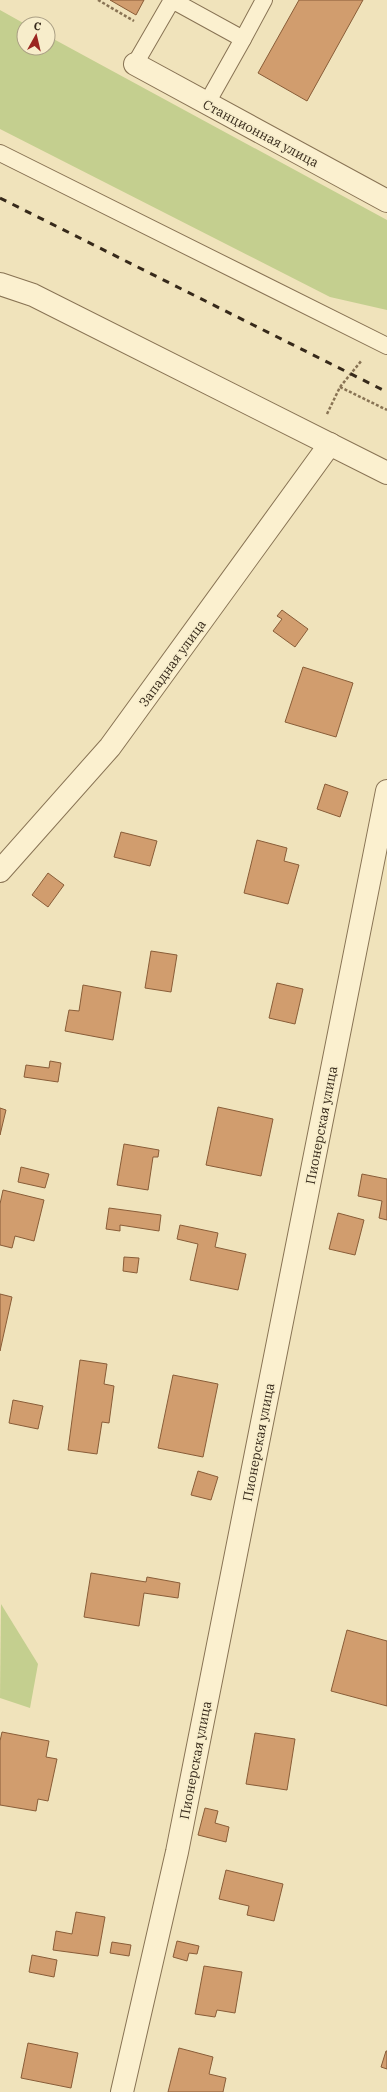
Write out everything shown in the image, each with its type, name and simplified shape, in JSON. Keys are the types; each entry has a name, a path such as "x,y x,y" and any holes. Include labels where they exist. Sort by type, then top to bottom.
{"street":[{"name":"Станционная улица","path":"135,64 387,201"},
{"path":"0,284 33,295 387,473"},
{"name":"Западная улица","path":"0,871 110,747 323,440"},
{"name":"Пионерская улица","path":"122,2092 179,1844 387,791"}],"lane":[{"path":"135,64 172,0 242,39"},
{"path":"207,103 264,0"},
{"path":"0,153 381,344"}],"path":[{"path":"98,0 154,32"},
{"path":"323,440 340,387 381,344"},
{"path":"340,387 387,410"}],"green space":[{"path":"0,10 16,19 16,56 56,56 56,40 387,220 387,310 330,297 0,129"},
{"path":"1,1604 38,1664 30,1708 0,1698"}],"building":[{"path":"110,0 144,0 136,15"},
{"path":"299,0 363,0 307,101 258,73"},
{"path":"282,610 308,629 295,647 273,631 282,619 277,616"},
{"path":"303,667 353,683 336,737 285,722"},
{"path":"325,784 348,792 340,817 317,809"},
{"path":"121,832 157,841 150,866 114,857"},
{"path":"257,840 287,848 284,861 299,865 288,904 244,893"},
{"path":"48,873 64,885 48,907 32,895"},
{"path":"151,951 177,955 171,992 145,988"},
{"path":"277,983 303,989 295,1024 269,1018"},
{"path":"83,985 121,992 113,1040 65,1031 69,1010 79,1011"},
{"path":"50,1061 61,1063 58,1082 24,1077 26,1065 49,1068"},
{"path":"218,1107 273,1119 261,1176 206,1165"},
{"path":"0,1108 6,1110 0,1135"},
{"path":"124,1144 159,1150 158,1157 153,1157 148,1190 117,1185"},
{"path":"21,1167 49,1174 45,1188 18,1182"},
{"path":"362,1174 387,1179 387,1220 379,1218 382,1201 358,1196"},
{"path":"3,1190 44,1200 34,1241 15,1236 12,1248 0,1245 0,1204"},
{"path":"109,1208 161,1215 159,1231 120,1225 120,1231 106,1229"},
{"path":"338,1213 364,1220 355,1255 329,1249"},
{"path":"180,1225 218,1233 215,1247 246,1254 238,1290 190,1280 198,1244 177,1239"},
{"path":"124,1257 139,1258 137,1273 123,1271"},
{"path":"0,1294 12,1297 0,1351"},
{"path":"80,1360 107,1364 104,1384 114,1386 109,1423 102,1422 97,1454 68,1450"},
{"path":"173,1375 218,1384 203,1457 158,1448"},
{"path":"13,1400 43,1406 38,1429 9,1423"},
{"path":"198,1471 218,1477 211,1500 191,1495"},
{"path":"91,1573 146,1582 147,1577 180,1583 178,1598 144,1593 139,1626 84,1617"},
{"path":"347,1630 387,1641 387,1706 331,1691"},
{"path":"2,1732 49,1741 46,1757 57,1759 48,1801 38,1799 36,1811 0,1805 0,1741"},
{"path":"255,1733 295,1739 287,1790 246,1784"},
{"path":"205,1808 218,1811 215,1823 229,1827 226,1842 198,1835"},
{"path":"226,1870 283,1884 274,1921 247,1915 249,1906 219,1899"},
{"path":"76,1912 105,1917 98,1956 53,1950 56,1931 72,1934"},
{"path":"177,1941 199,1946 197,1954 189,1953 187,1961 173,1957"},
{"path":"112,1942 131,1945 129,1956 110,1953"},
{"path":"32,1955 57,1960 54,1977 29,1972"},
{"path":"204,1966 242,1972 235,2013 217,2010 215,2017 195,2014"},
{"path":"28,2043 78,2053 71,2088 21,2078"},
{"path":"179,2048 213,2057 209,2074 226,2078 223,2092 168,2092"},
{"path":"387,2051 387,2069 381,2067"}],"railway":[{"path":"0,198 387,392"}]}
